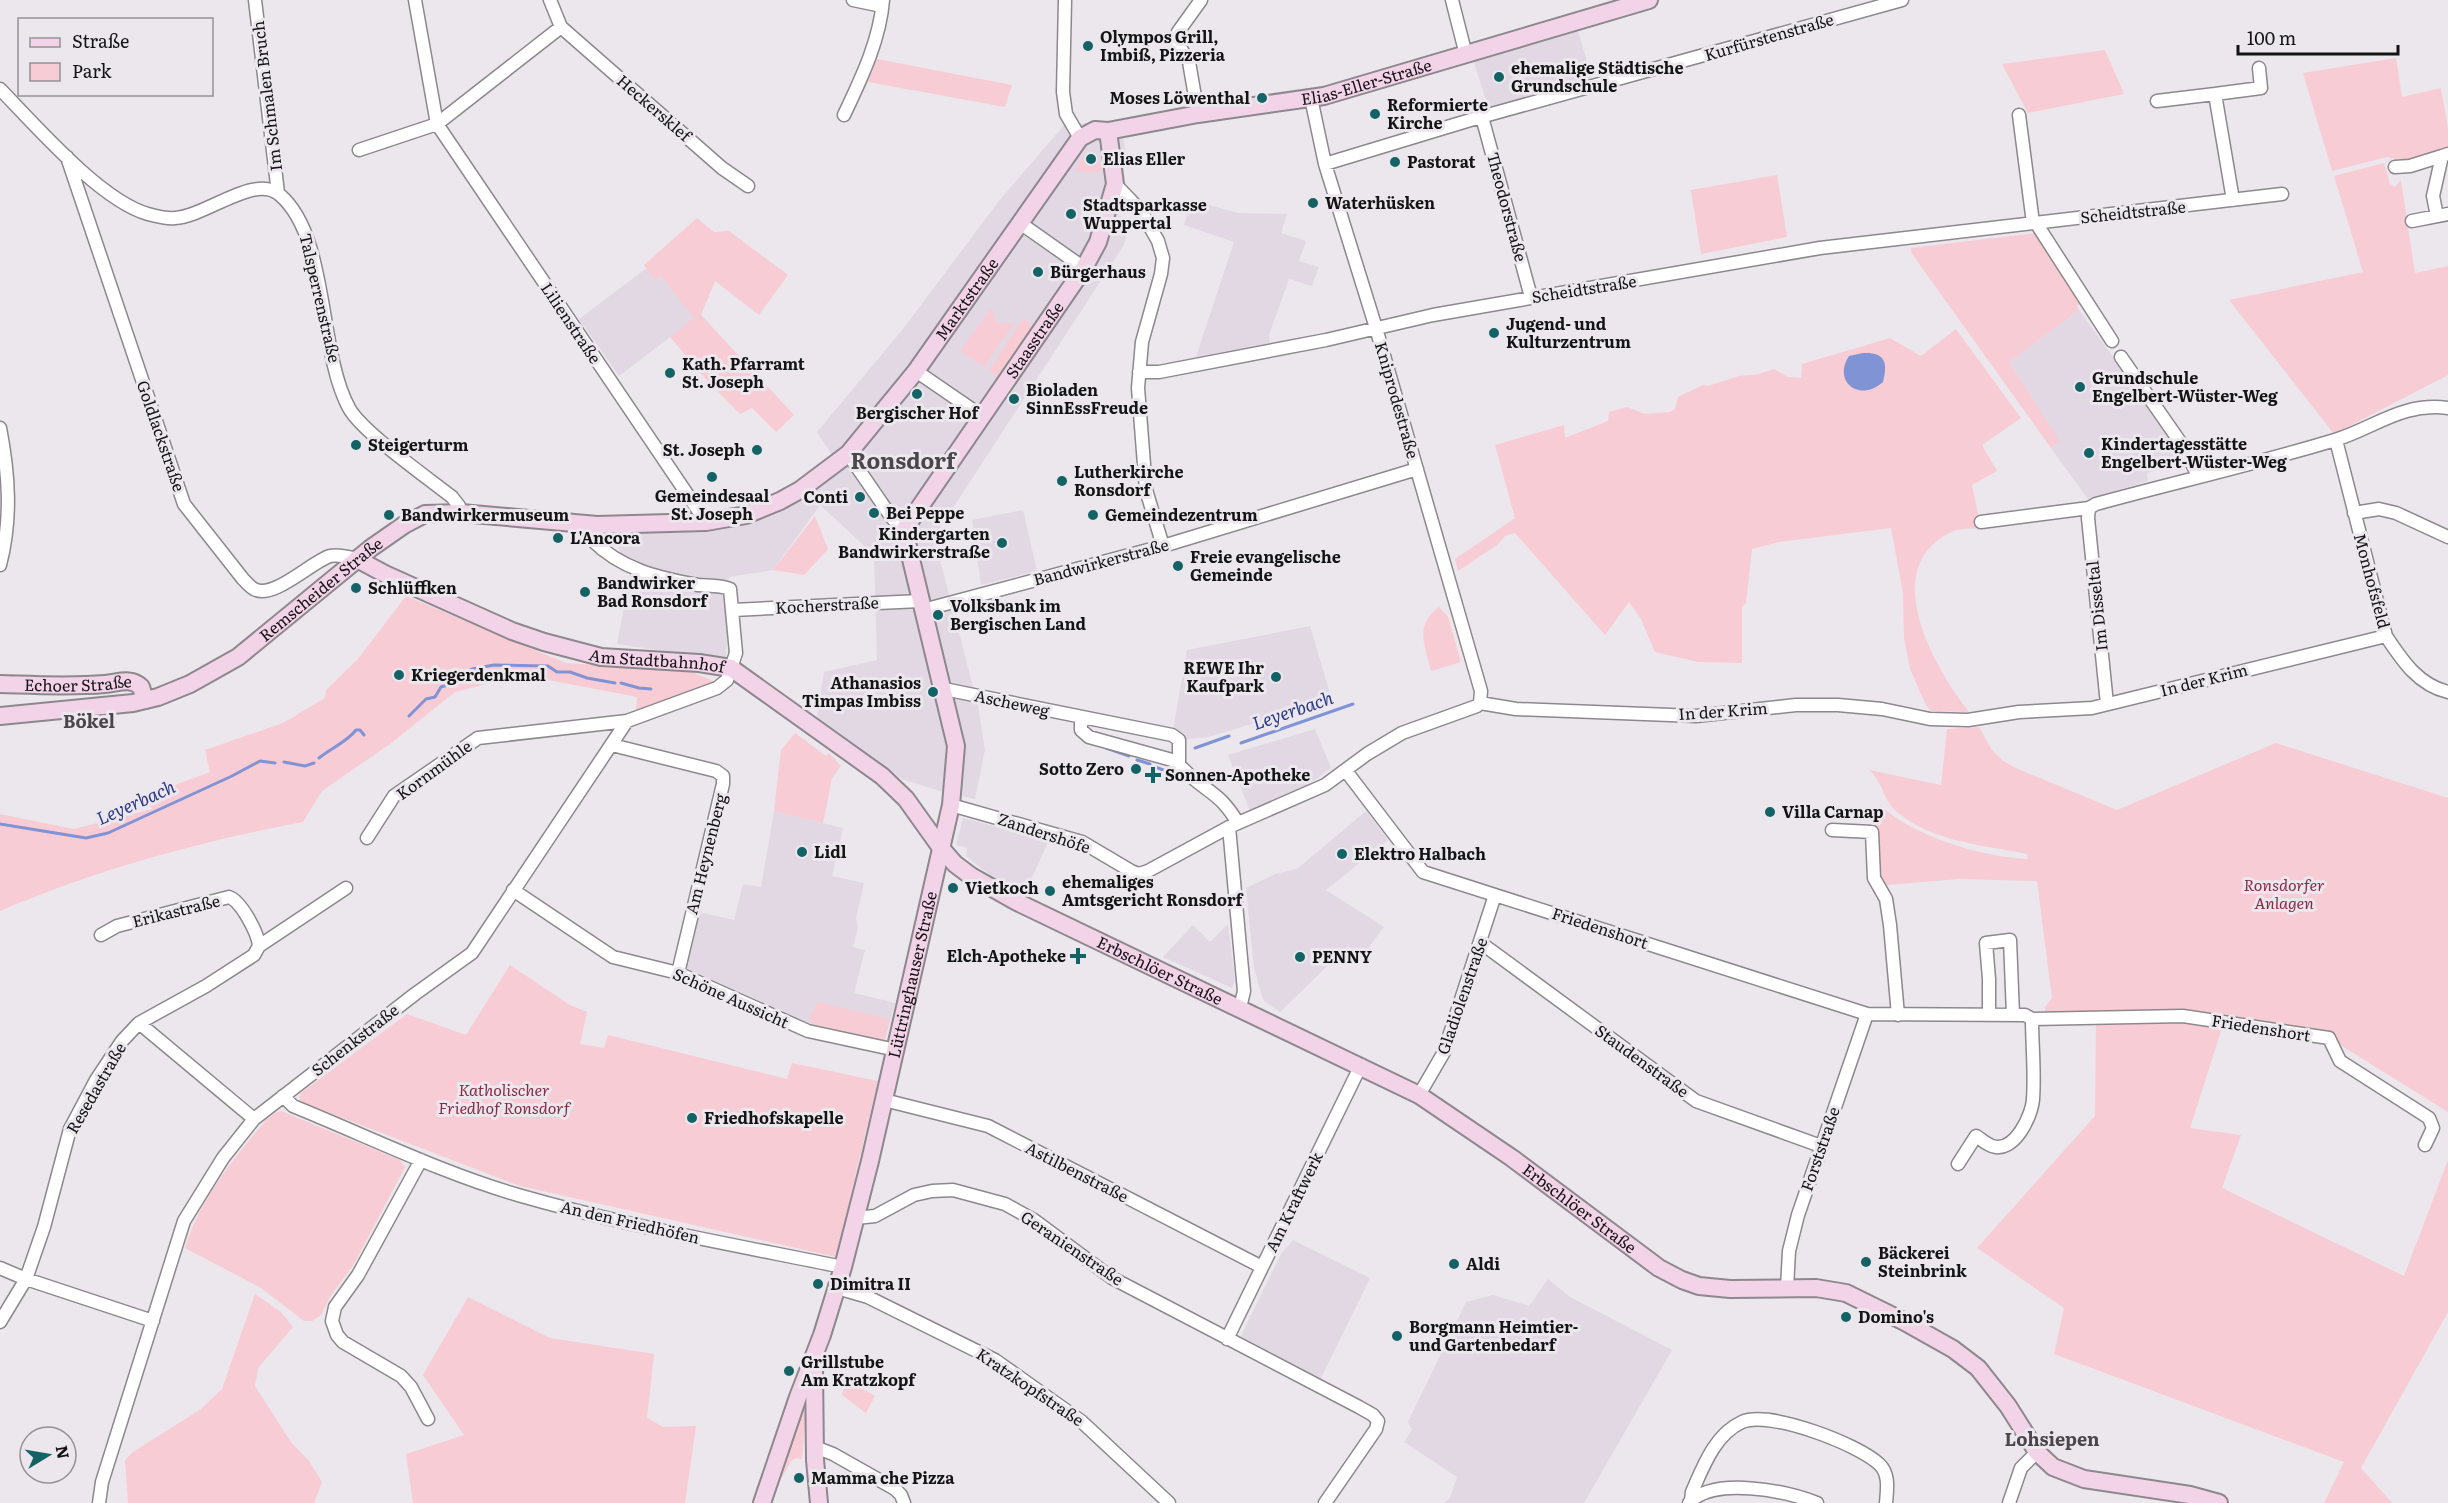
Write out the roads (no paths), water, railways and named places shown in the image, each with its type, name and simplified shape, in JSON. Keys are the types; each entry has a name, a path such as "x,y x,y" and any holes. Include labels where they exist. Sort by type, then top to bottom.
{"main road":[{"name":"Elias-Eller-Straße","path":"1080,138 1095,130 1108,131 1198,114 1311,98 1466,55 1649,0"},
{"name":"Staasstraße","path":"904,530 1084,268 1098,242 1114,184 1108,131"},
{"name":"Marktstraße","path":"848,454 916,371 1080,138"},
{"name":"Remscheider Straße","path":"0,716 120,705 145,700 190,684 238,657 357,559 419,517 439,512 597,525 706,522 746,514 780,501 800,490 848,454"},
{"name":"Lüttringhauser Straße","path":"762,1503 798,1397 814,1359 843,1267 896,1050 951,805 957,753 944,689 904,530"},
{"name":"Am Stadtbahnhof","path":"357,559 385,574 512,631 544,642 601,657 699,663 731,668 882,776 918,814 941,848"},
{"name":"Echoer Straße","path":"0,684 49,686 128,681 141,687 145,700"},
{"name":"Erbschlöer Straße","path":"941,848 955,864 971,876 1012,899 1361,1065 1419,1095 1512,1158 1659,1268 1682,1280 1699,1286 1730,1289 1816,1288 1846,1293 1873,1305 1953,1349 1978,1368 1992,1383 2037,1452 2054,1467 2078,1478 2190,1495 2218,1503"},
{"path":"934,882 950,877 971,876"},
{"path":"814,1359 815,1447 819,1503"}],"street":[{"name":"Im Schmalen Bruch","path":"255,0 278,193"},
{"name":"Lilienstraße","path":"415,0 437,124 706,522"},
{"name":"Heckersklef","path":"550,0 561,27 722,168 748,186"},
{"path":"844,116 864,73 880,21 883,3 853,0"},
{"path":"1065,0 1063,92 1066,114 1080,138"},
{"path":"1198,114 1189,62 1177,42 1178,32 1202,0"},
{"path":"1452,0 1466,55"},
{"name":"Kurfürstenstraße","path":"1325,164 1482,117 1902,0"},
{"path":"359,150 437,124 561,27"},
{"path":"2157,101 2261,88 2259,68"},
{"path":"0,88 67,156 117,200 135,209 164,218 174,218 197,213 258,187 270,188 278,193"},
{"path":"2215,94 2233,200"},
{"name":"Kniprodestraße","path":"1311,98 1325,164 1417,469 1480,691 1480,703"},
{"path":"2019,115 2035,223 2112,341"},
{"name":"Theodorstraße","path":"1482,117 1531,297"},
{"path":"2395,167 2410,166 2445,155"},
{"path":"2412,221 2443,215 2433,196 2445,155"},
{"name":"Goldlackstraße","path":"67,156 184,504 253,589 260,591 280,585 327,557 338,555 357,559"},
{"path":"1114,184 1142,211 1158,241 1163,258 1161,274 1142,342 1139,372 1139,404 1146,490 1163,546"},
{"name":"Talsperrenstraße","path":"278,193 292,207 305,230 339,383 350,411 371,432 452,497 461,513"},
{"name":"Scheidtstraße","path":"1139,372 1159,372 1198,365 1531,297 1696,271 1820,248 2282,194"},
{"path":"1020,223 1084,268"},
{"path":"2121,357 2185,449 2198,476"},
{"path":"916,371 983,417"},
{"path":"1981,522 2089,508 2096,504 2336,440 2401,411 2416,407 2448,408"},
{"path":"0,428 9,500 5,545 0,565"},
{"name":"Monhofsfeld","path":"2336,440 2386,636 2418,678 2448,692"},
{"name":"Lüttringhauser Straße","path":"848,454 892,518 904,530"},
{"name":"Bandwirkerstraße","path":"922,605 1163,546 1417,469"},
{"name":"Im Disseltal","path":"2089,508 2088,518 2107,704"},
{"name":"Monhofsfeld","path":"2354,513 2379,510 2396,513 2448,537"},
{"path":"592,540 603,551 623,563 654,577 730,589 736,653 727,680 717,688 627,721"},
{"name":"Kocherstraße","path":"733,610 922,605"},
{"name":"In der Krim","path":"1480,703 1516,709 1696,716 1796,705 1838,705 1882,709 1930,719 1968,720 2019,712 2074,710 2107,704 2386,636"},
{"name":"Ascheweg","path":"944,689 1160,732 1179,740 1179,764"},
{"path":"1233,825 1296,799 1346,771 1389,739 1480,703"},
{"path":"1081,717 1081,730 1089,737 1173,760 1192,778 1217,795 1233,825 1244,991 1240,1008"},
{"name":"Schenkstraße","path":"99,1503 102,1482 184,1221 223,1158 254,1119 472,953 627,721"},
{"name":"Kornmühle","path":"367,838 394,796 478,738 627,721"},
{"name":"Am Heynenberg","path":"612,746 716,771 723,776 678,973"},
{"name":"Friedenshort","path":"1346,771 1424,872 1867,1014 2025,1015 2032,1019 2183,1016 2329,1038 2340,1061 2429,1118 2433,1128 2425,1145"},
{"name":"Zandershöfe","path":"951,805 1090,845 1131,872 1139,874 1163,864 1233,825"},
{"path":"1832,830 1872,832 1874,878 1886,899 1890,925 1898,1015"},
{"name":"Resedastraße","path":"0,1322 26,1279 46,1218 70,1129 96,1080 123,1041 139,1023 206,986 254,955 259,946 346,888"},
{"name":"Schöne Aussicht","path":"513,890 613,957 678,973 808,1031 896,1050"},
{"name":"Gladiolenstraße","path":"1419,1095 1444,1052 1495,895"},
{"name":"Erikastraße","path":"101,935 117,926 229,897 235,899 239,904 257,935 259,946"},
{"path":"1989,1015 1986,943 2010,940 2013,1015"},
{"name":"Staudenstraße","path":"1481,943 1696,1101 1821,1146"},
{"name":"Forststraße","path":"1787,1288 1789,1251 1798,1215 1867,1014"},
{"path":"1958,1164 1976,1136 1992,1146 2006,1146 2018,1134 2027,1118 2033,1101 2032,1019"},
{"path":"139,1023 254,1119"},
{"name":"Am Kraftwerk","path":"1227,1338 1361,1065"},
{"name":"An den Friedhöfen","path":"283,1096 293,1106 421,1160 516,1195 576,1211 843,1267"},
{"name":"Astilbenstraße","path":"884,1100 988,1126 1262,1267"},
{"path":"421,1160 358,1275 336,1304 332,1321 337,1335 343,1342 401,1376 411,1387 428,1419"},
{"name":"Geranienstraße","path":"856,1218 875,1216 914,1195 932,1191 953,1190 975,1194 1005,1204 1034,1220 1112,1278 1373,1415 1378,1421 1376,1429 1325,1503"},
{"path":"0,1268 26,1279 153,1321"},
{"name":"Kratzkopfstraße","path":"837,1288 868,1297 995,1360 1081,1421 1169,1503"},
{"path":"1690,1502 1696,1482 1719,1441 1728,1430 1743,1421 1758,1419 1778,1421 1825,1436 1858,1451 1881,1465 1888,1481 1886,1503"},
{"path":"815,1447 833,1454 895,1488 902,1495 904,1503"},
{"path":"2008,1503 2021,1468 2037,1452"},
{"path":"1690,1502 1709,1491 1728,1487 1779,1494 1817,1503"}],"water":[{"path":"1863,353 1880,356 1885,369 1883,382 1874,388 1858,390 1846,381 1845,365 1849,356"}],"waterway":[{"name":"Leyerbach","path":"409,716 426,699 435,697 441,687 450,684 472,669 494,665 548,666 557,672 570,672 615,683"},
{"name":"Leyerbach","path":"621,683 651,689"},
{"name":"Leyerbach","path":"1241,743 1353,704"},
{"name":"Leyerbach","path":"319,758 356,730 360,730 364,735"},
{"name":"Leyerbach","path":"1195,748 1229,736"},
{"name":"Leyerbach","path":"1106,748 1129,756"},
{"name":"Leyerbach","path":"1137,760 1150,764"},
{"name":"Leyerbach","path":"0,824 86,838 108,833 260,761 275,763"},
{"name":"Leyerbach","path":"284,762 305,766 314,763"},
{"name":"Leyerbach","path":"1155,767 1172,773"}],"place":[{"name":"Olympos Grill, Imbiß, Pizzeria","path":"1088,46"},
{"name":"ehemalige Städtische Grundschule","path":"1499,77"},
{"name":"Moses Löwenthal","path":"1262,98"},
{"name":"Reformierte Kirche","path":"1375,114"},
{"name":"Elias Eller","path":"1091,159"},
{"name":"Pastorat","path":"1395,162"},
{"name":"Waterhüsken","path":"1313,203"},
{"name":"Stadtsparkasse Wuppertal","path":"1071,214"},
{"name":"Bürgerhaus","path":"1038,272"},
{"name":"Jugend- und Kulturzentrum","path":"1494,333"},
{"name":"Kath. Pfarramt St. Joseph","path":"670,373"},
{"name":"Grundschule Engelbert-Wüster-Weg","path":"2080,387"},
{"name":"Bergischer Hof","path":"917,394"},
{"name":"Bioladen SinnEssFreude","path":"1014,399"},
{"name":"Steigerturm","path":"356,445"},
{"name":"St. Joseph","path":"757,450"},
{"name":"Kindertagesstätte Engelbert-Wüster-Weg","path":"2089,453"},
{"name":"Gemeindesaal St. Joseph","path":"712,477"},
{"name":"Lutherkirche Ronsdorf","path":"1062,481"},
{"name":"Conti","path":"860,497"},
{"name":"Bei Peppe","path":"874,513"},
{"name":"Bandwirkermuseum","path":"389,515"},
{"name":"Gemeindezentrum","path":"1093,515"},
{"name":"L'Ancora","path":"558,538"},
{"name":"Kindergarten Bandwirkerstraße","path":"1002,543"},
{"name":"Freie evangelische Gemeinde","path":"1178,566"},
{"name":"Schlüffken","path":"356,588"},
{"name":"Bandwirker Bad Ronsdorf","path":"585,592"},
{"name":"Volksbank im Bergischen Land","path":"938,615"},
{"name":"Kriegerdenkmal","path":"399,675"},
{"name":"REWE Ihr Kaufpark","path":"1276,677"},
{"name":"Athanasios Timpas Imbiss","path":"933,692"},
{"name":"Sotto Zero","path":"1136,769"},
{"name":"Sonnen-Apotheke","path":"1153,775"},
{"name":"Villa Carnap","path":"1770,812"},
{"name":"Lidl","path":"802,852"},
{"name":"Elektro Halbach","path":"1342,854"},
{"name":"Vietkoch","path":"953,888"},
{"name":"ehemaliges Amtsgericht Ronsdorf","path":"1050,891"},
{"name":"Elch-Apotheke","path":"1078,956"},
{"name":"PENNY","path":"1300,957"},
{"name":"Friedhofskapelle","path":"692,1118"},
{"name":"Bäckerei Steinbrink","path":"1866,1262"},
{"name":"Aldi","path":"1454,1264"},
{"name":"Dimitra II","path":"818,1284"},
{"name":"Domino's","path":"1846,1317"},
{"name":"Borgmann Heimtier- und Gartenbedarf","path":"1397,1336"},
{"name":"Grillstube Am Kratzkopf","path":"789,1371"},
{"name":"Mamma che Pizza","path":"799,1478"}],"district":[{"name":"Ronsdorf","path":"903,461"},
{"name":"Bökel","path":"89,722"},
{"name":"Lohsiepen","path":"2052,1440"}],"park label":[{"name":"Ronsdorfer Anlagen","path":"2284,894"},
{"name":"Katholischer Friedhof Ronsdorf","path":"504,1099"}]}
